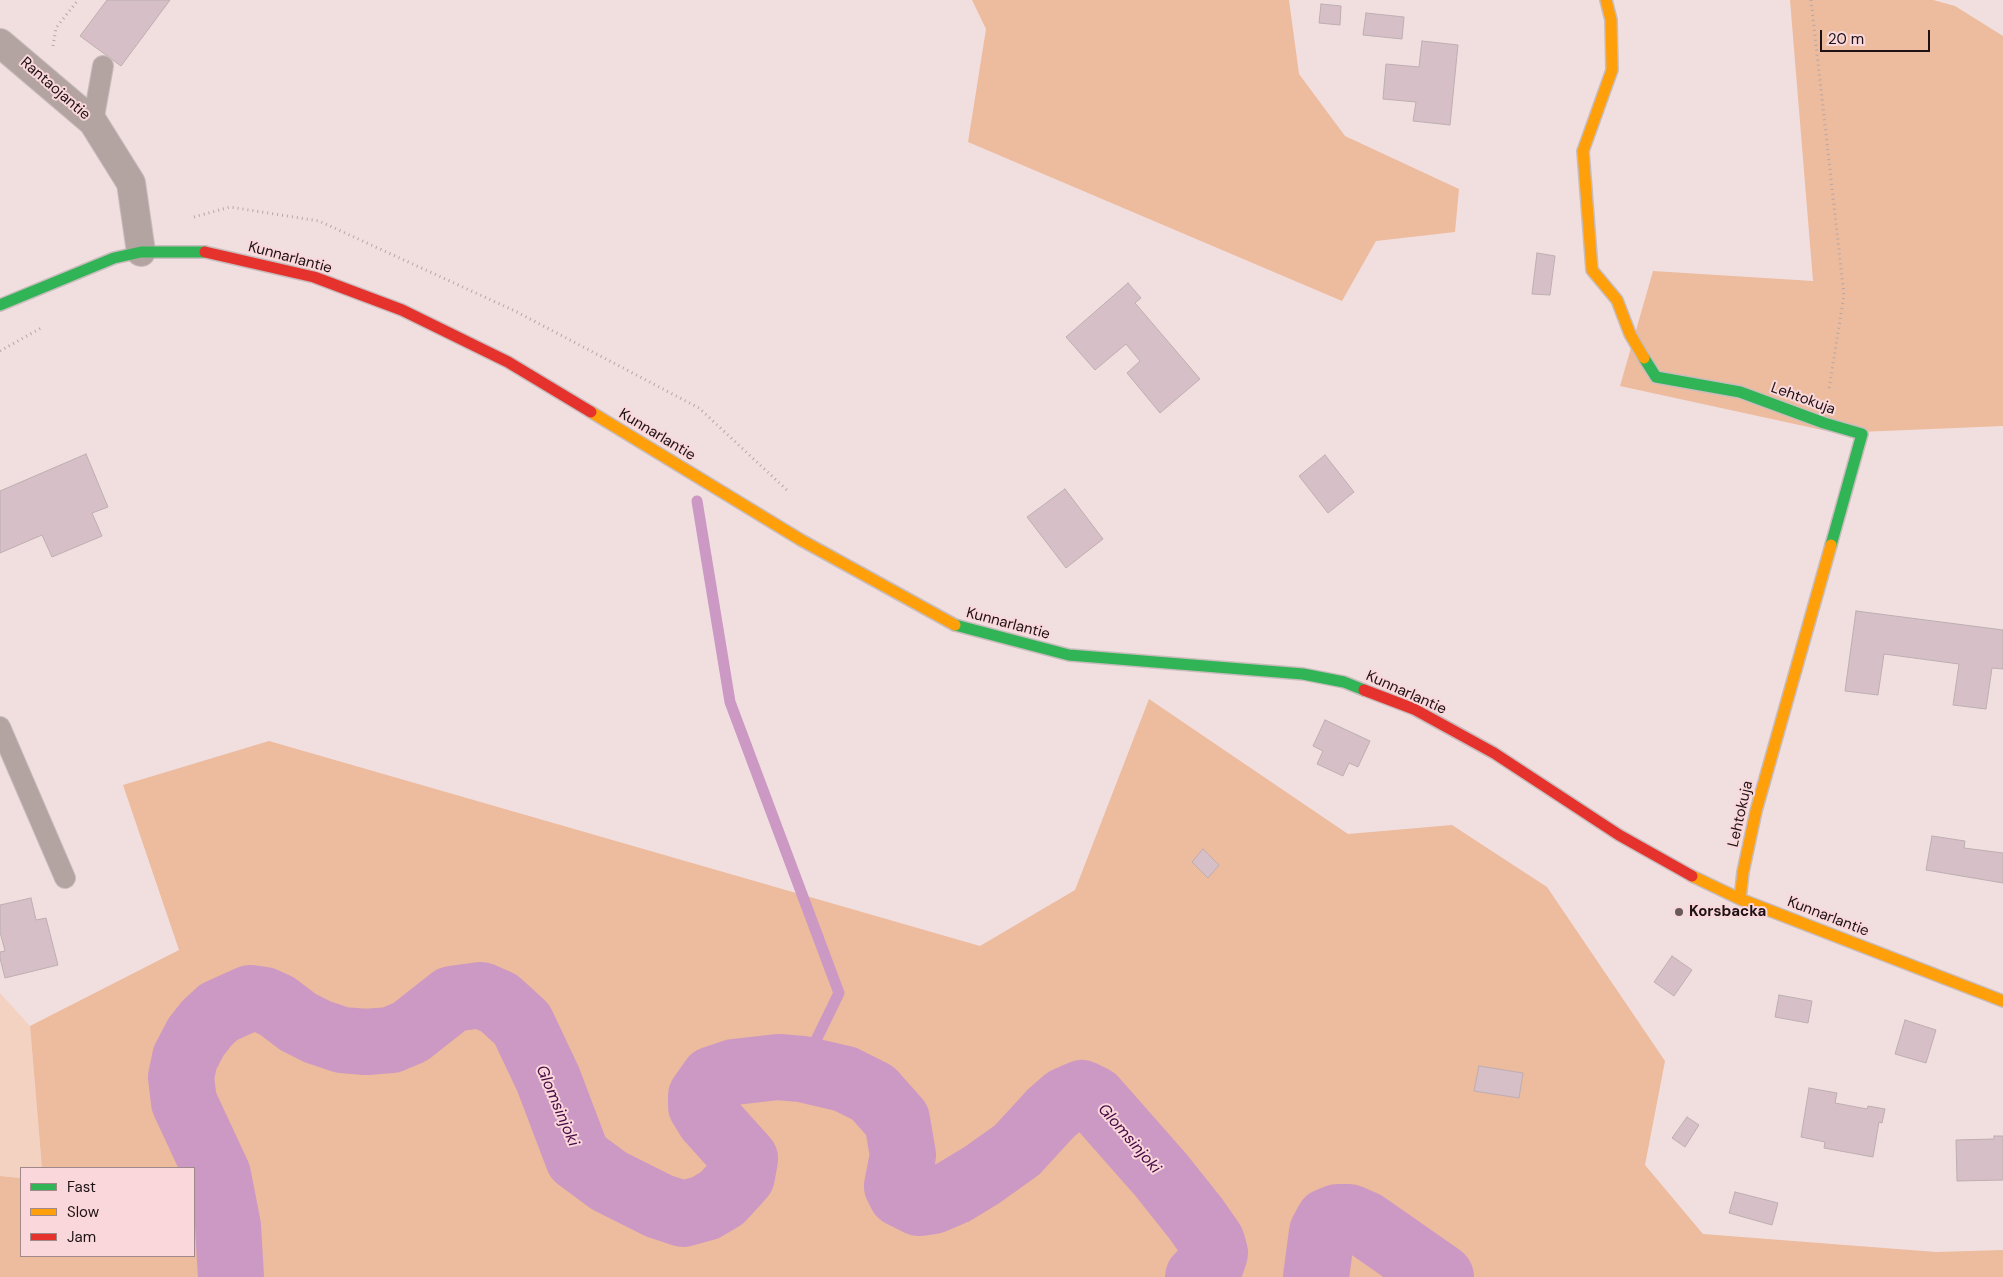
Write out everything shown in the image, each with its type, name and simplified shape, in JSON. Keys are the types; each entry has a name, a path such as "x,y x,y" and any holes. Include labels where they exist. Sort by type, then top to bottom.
{"main road":[{"name":"Lehtokuja","path":"1606,0 1611,20 1612,70 1582,150 1592,270 1617,300 1630,334 1656,377 1740,392 1777,404 1824,423 1862,434 1756,810 1743,872 1740,900"},
{"name":"Kunnarlantie","path":"0,305 114,258 141,252 208,252 314,277 402,310 508,362 801,540 960,628 1069,655 1303,674 1344,682 1414,710 1494,752 1619,835 1700,881 1740,900 2003,1001"}],"street":[{"name":"Rantaojantie","path":"0,43 93,122 131,184 141,252"}],"lane":[{"path":"93,122 104,66"},
{"path":"0,727 65,878"}],"path":[{"path":"42,77 50,62 56,28 78,0"},
{"path":"1811,0 1844,295 1824,423"},
{"path":"0,351 41,328"}],"shaded area":[{"path":"972,0 1289,0 1299,74 1345,136 1459,189 1455,232 1376,241 1342,301 968,142 986,29"},
{"path":"1790,0 1933,0 1955,6 2003,36 2003,426 1836,433 1620,386 1653,271 1813,281"},
{"path":"1149,699 1348,834 1452,825 1547,887 1665,1061 1645,1165 1703,1234 1936,1252 2003,1250 2003,1277 0,1277 0,1176 20,1178 20,1257 195,1257 195,1167 42,1167 30,1026 179,950 123,785 269,741 980,946 1075,890"},
{"path":"0,993 30,1026 42,1167 20,1167 20,1178 0,1176"}],"building":[{"path":"107,0 170,0 121,66 80,36"},
{"path":"1321,4 1341,6 1340,25 1319,23"},
{"path":"1366,13 1404,17 1402,39 1363,35"},
{"path":"1422,41 1458,45 1450,125 1413,121 1416,102 1383,99 1386,64 1419,67"},
{"path":"1537,253 1555,256 1550,295 1532,294"},
{"path":"1128,283 1141,298 1135,303 1200,379 1160,413 1127,373 1140,361 1126,344 1095,370 1066,337"},
{"path":"86,454 108,507 92,513 102,536 52,557 42,535 0,553 0,491"},
{"path":"1325,455 1354,492 1328,513 1299,476"},
{"path":"1065,489 1103,539 1066,568 1027,517"},
{"path":"1856,611 2003,630 2003,669 1992,668 1986,709 1953,705 1959,664 1884,654 1878,695 1845,691"},
{"path":"1325,720 1370,741 1358,767 1349,763 1343,776 1317,764 1323,751 1313,746"},
{"path":"1932,836 1965,841 1964,848 2003,853 2003,883 1926,870"},
{"path":"1203,849 1219,865 1208,878 1192,862"},
{"path":"31,898 36,920 46,918 58,965 5,978 0,958 0,952 5,951 0,932 0,905"},
{"path":"1672,956 1692,970 1674,996 1654,982"},
{"path":"1779,995 1812,1001 1808,1023 1775,1017"},
{"path":"1905,1020 1936,1030 1926,1063 1895,1054"},
{"path":"1479,1066 1523,1073 1519,1098 1474,1091"},
{"path":"1809,1088 1837,1093 1835,1103 1867,1109 1868,1106 1885,1109 1882,1123 1879,1122 1873,1157 1824,1148 1825,1142 1801,1137"},
{"path":"1687,1117 1699,1125 1685,1147 1672,1138"},
{"path":"1994,1136 2003,1136 2003,1180 1957,1181 1956,1140 1994,1139"},
{"path":"1735,1192 1778,1203 1772,1225 1729,1213"}],"waterway":[{"path":"697,501 730,702 839,993 802,1069"},
{"name":"Glomsinjoki","path":"231,1277 228,1226 218,1175 184,1102 181,1077 185,1058 196,1037 207,1023 219,1012 250,998 264,1000 277,1006 298,1022 318,1032 342,1040 366,1042 391,1040 410,1032 452,999 481,995 499,1003 522,1024 548,1079 578,1158 609,1181 659,1206 683,1214 705,1208 722,1198 742,1176 745,1159 709,1119 701,1106 701,1096 713,1079 734,1072 778,1067 802,1069 845,1079 873,1093 897,1120 903,1155 897,1186 901,1194 919,1203 933,1201 954,1192 982,1175 1017,1150 1051,1113 1066,1100 1082,1093 1094,1099 1161,1175 1212,1242 1215,1253 1211,1265 1198,1277"},
{"name":"Glomsinjoki","path":"1316,1277 1322,1232 1328,1221 1338,1217 1349,1217 1365,1224 1441,1277"}],"traffic: fast":[{"path":"0,305 114,258 141,252 205,252"},
{"path":"1644,358 1656,377 1740,392 1824,423 1862,434 1831,545"},
{"path":"955,625 1069,655 1303,674 1344,682 1364,690"}],"traffic: slow":[{"path":"1606,0 1611,20 1612,70 1583,151 1592,270 1617,300 1630,334 1644,358"},
{"path":"591,412 801,540 955,625"},
{"path":"1740,899 1743,872 1756,811 1831,545"},
{"path":"1692,876 1740,899 2003,1001"}],"traffic: jam":[{"path":"205,252 314,277 402,310 508,362 591,412"},
{"path":"1364,690 1414,709 1494,753 1619,835 1692,876"}],"place":[{"name":"Korsbacka","path":"1679,912"}]}
